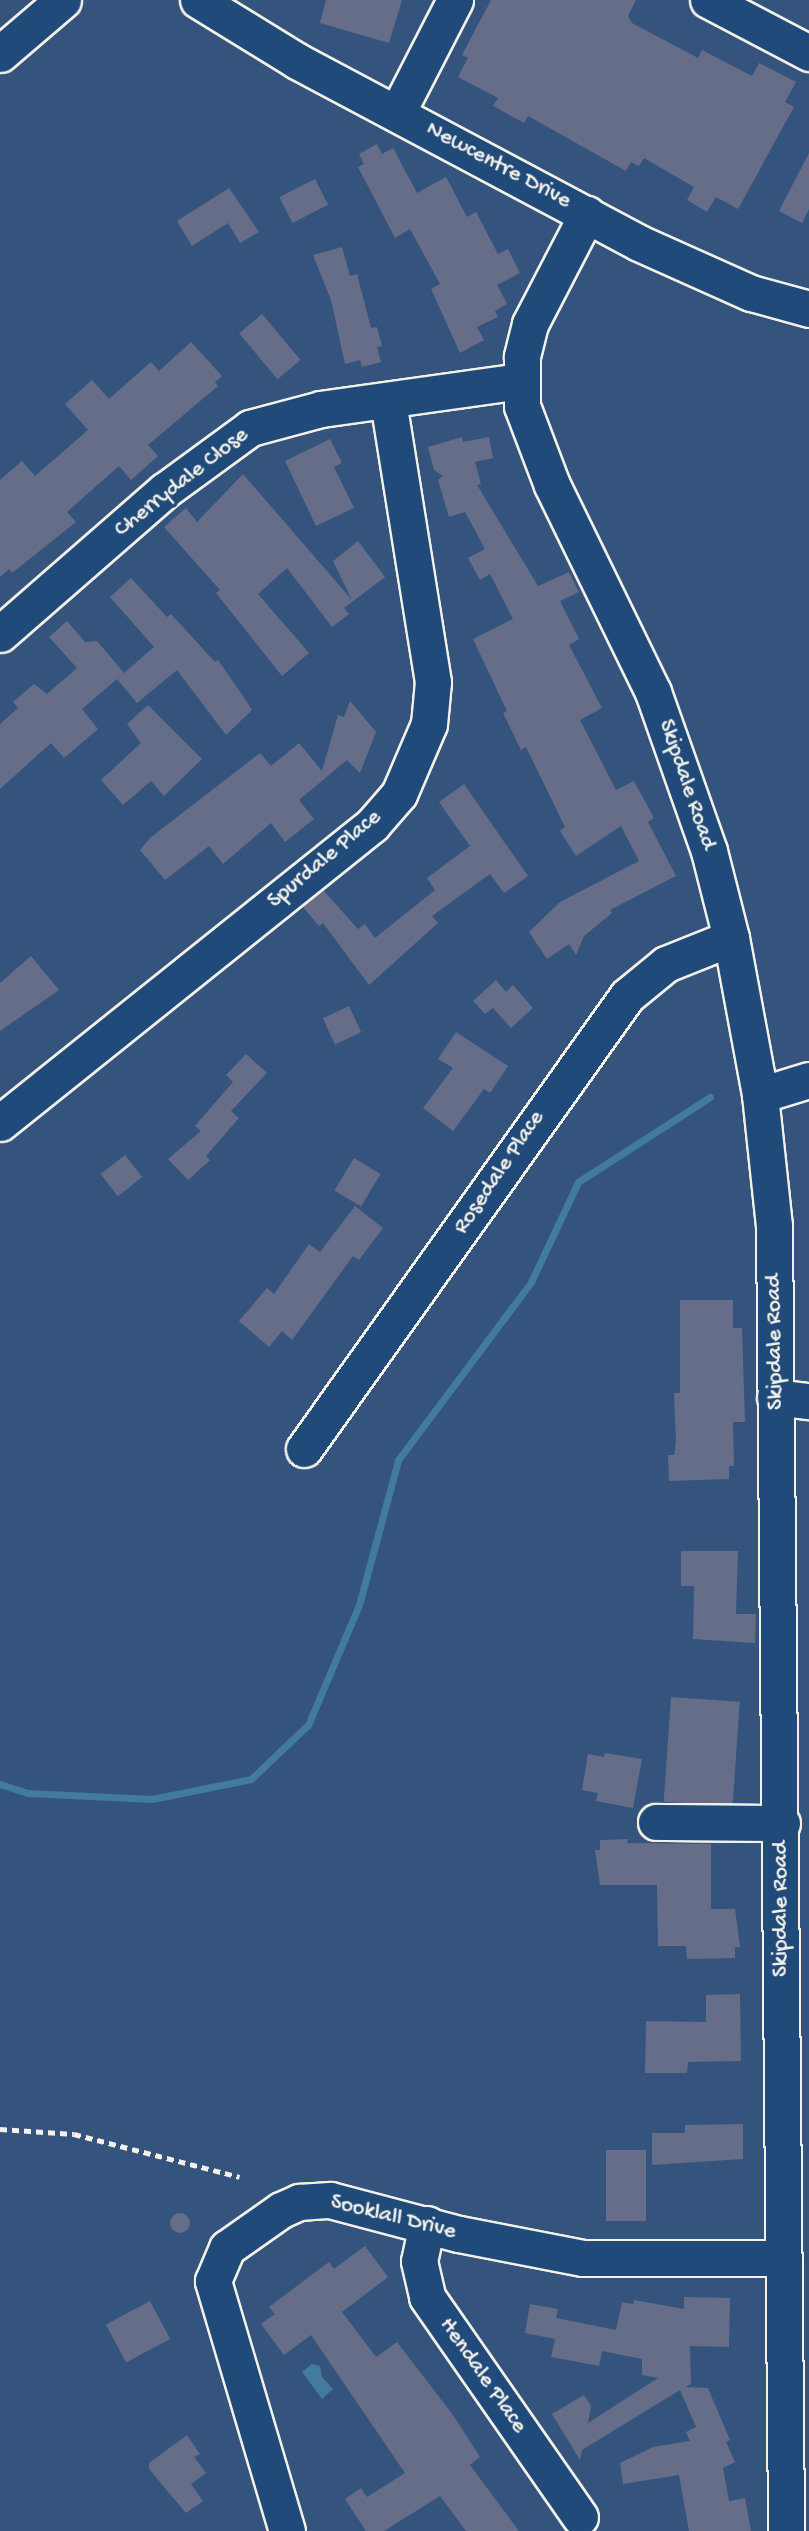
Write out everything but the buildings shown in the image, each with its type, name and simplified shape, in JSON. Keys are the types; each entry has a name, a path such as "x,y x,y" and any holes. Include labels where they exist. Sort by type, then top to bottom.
{"street":[{"path":"0,54 63,0"},
{"name":"Newcentre Drive","path":"198,0 247,33 639,243 751,293 809,309"},
{"path":"397,113 455,0"},
{"path":"714,1 809,53"},
{"name":"Skipdale Road","path":"587,214 530,324 520,381 532,439 658,704 709,850 731,938 760,1095 792,1399 782,1823 786,2531"},
{"name":"Cherrydale Close","path":"0,634 228,442 283,417 520,381"},
{"name":"Spurdale Place","path":"0,1123 372,825 405,782 429,724 433,682 388,401"},
{"name":"Rosedale Place","path":"304,1449 627,996 666,964 731,938"},
{"path":"760,1095 809,1080"},
{"path":"656,1822 782,1823"},
{"name":"Sooklall Drive","path":"287,2531 213,2281 219,2259 239,2236 281,2210 306,2201 353,2204 547,2254 583,2258 784,2258"},
{"name":"Hendale Place","path":"427,2224 418,2261 427,2297 580,2517"}],"path":[{"path":"0,2129 75,2134 240,2177"}],"water":[{"path":"312,2364 320,2366 322,2377 333,2389 322,2399 302,2372"}],"waterway":[{"path":"0,1784 28,1793 152,1799 251,1779 308,1725 359,1605 398,1460 531,1282 578,1182 710,1097"}]}
